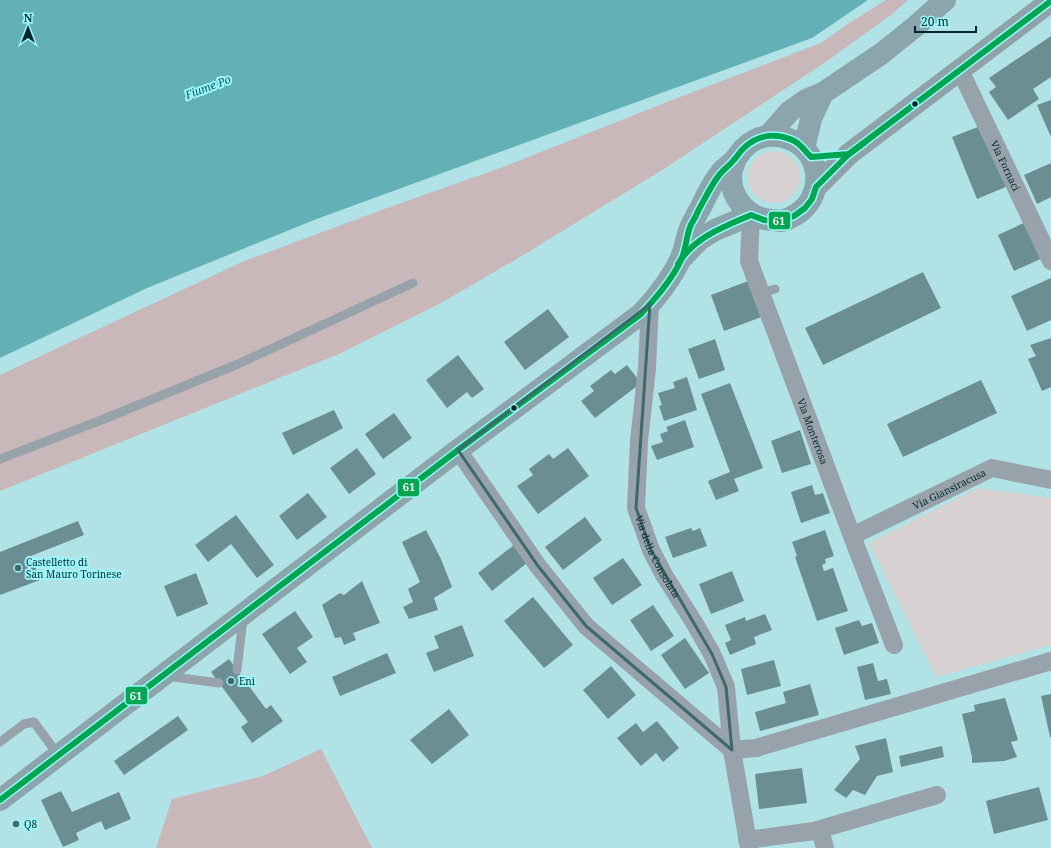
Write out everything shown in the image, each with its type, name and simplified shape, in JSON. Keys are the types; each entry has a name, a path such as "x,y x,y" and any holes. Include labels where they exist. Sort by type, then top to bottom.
{"main road":[{"path":"768,136 790,111 806,100 823,93 880,54 916,26 945,0"},
{"path":"808,152 811,119 823,93"},
{"path":"681,259 690,227 712,185 723,170 736,159 743,149 754,141 768,136 782,136 794,141 808,152 816,170 816,188 812,199 805,208 794,216 781,221 764,220 751,215 741,206 735,196 731,184 732,170 736,159"},
{"path":"0,800 458,450 641,314 666,284 681,259 699,240 715,230 751,215"}],"street":[{"path":"816,188 849,154 1051,2"},
{"name":"Via Fornaci","path":"960,70 1051,261"},
{"path":"808,152 849,154"},
{"name":"Via Monterosa","path":"751,215 749,261 768,291 852,536 894,645"},
{"name":"Via della Consolata","path":"650,304 647,368 639,441 636,508 654,557 712,654 726,687 732,750 748,844"},
{"path":"458,450 538,566 586,626 732,750 756,748 1051,661"},
{"name":"Via Giansiracusa","path":"852,536 992,468 1051,480"},
{"path":"748,844 820,830 938,795"},
{"path":"820,830 825,848"}],"lane":[{"path":"0,459 104,419 238,364 413,284"},
{"path":"237,670 244,614"},
{"path":"163,675 219,683"},
{"path":"0,742 24,724 34,722 58,755"}],"highlighted area":[{"path":"650,304 636,508 651,550 712,654 726,687 732,750 586,626 538,566 458,450"}],"shaded area":[{"path":"886,0 908,0 891,15 827,61 667,167 525,254 441,303 339,354 0,491 0,375 242,262 384,209 503,167 821,43 846,25"},
{"path":"769,151 779,151 793,158 800,172 800,182 793,196 779,203 769,203 759,199 752,192 748,182 748,172 752,162 759,155"},
{"path":"978,488 1051,498 1051,645 936,677 869,543"},
{"path":"321,749 372,848 156,848 172,799 263,776"}],"water":[{"name":"Fiume Po","path":"0,0 868,0 812,38 314,220 147,288 0,358"}],"building":[{"path":"1051,36 1051,77 1033,89 1039,99 1008,120 989,92 996,87 989,78"},
{"path":"1051,100 1051,137 1037,105"},
{"path":"983,125 1008,186 977,199 952,137"},
{"path":"1051,163 1051,197 1037,204 1024,175"},
{"path":"1028,221 1045,257 1014,271 998,235"},
{"path":"923,272 941,308 823,365 805,328"},
{"path":"1051,278 1051,320 1027,331 1011,296"},
{"path":"751,280 764,316 724,331 711,295"},
{"path":"548,309 569,337 525,370 504,342"},
{"path":"1051,338 1051,387 1042,391 1028,359 1036,356 1030,345"},
{"path":"715,339 725,370 699,379 688,349"},
{"path":"458,355 484,389 472,398 467,392 447,408 426,380"},
{"path":"627,365 641,383 595,418 581,401 594,391 590,386 611,370 615,374"},
{"path":"687,377 697,410 664,421 659,406 662,405 658,393 675,388 673,382"},
{"path":"981,380 997,413 903,457 887,424"},
{"path":"730,383 763,468 734,479 739,491 716,500 708,481 730,472 701,394"},
{"path":"334,410 343,428 293,455 282,433"},
{"path":"394,413 412,438 383,459 365,434"},
{"path":"685,420 694,447 657,460 651,446 663,442 660,434 668,431 666,427"},
{"path":"800,430 811,464 782,473 771,441"},
{"path":"357,448 376,474 349,494 330,468"},
{"path":"568,448 589,476 538,514 517,486 533,475 529,469 549,454 553,459"},
{"path":"812,485 815,495 823,493 830,513 801,523 791,492"},
{"path":"308,493 327,517 297,540 279,516"},
{"path":"236,515 274,565 257,578 231,544 208,562 195,545"},
{"path":"585,517 602,540 563,570 545,547"},
{"name":"Castelletto di San Mauro Torinese","path":"78,521 84,535 31,556 40,580 0,595 0,552"},
{"path":"691,528 693,531 700,528 707,546 673,558 665,537"},
{"path":"426,530 441,559 452,587 434,598 438,610 409,619 403,607 413,602 408,589 420,582 402,542"},
{"path":"825,530 834,556 825,559 826,563 822,565 824,571 833,568 848,611 817,621 795,557 797,556 792,542"},
{"path":"514,545 527,563 492,591 478,573"},
{"path":"623,558 642,585 612,605 593,578"},
{"path":"732,571 744,601 711,614 699,584"},
{"path":"196,573 208,604 177,617 164,586"},
{"path":"362,581 380,623 353,633 356,640 344,645 341,637 335,638 322,605 340,593 344,595"},
{"path":"533,597 573,645 544,668 504,621"},
{"path":"653,605 674,636 651,651 630,620"},
{"path":"295,611 313,637 297,648 307,662 290,674 262,634"},
{"path":"765,614 772,630 754,637 756,644 730,655 725,643 731,640 725,625 745,617 746,621"},
{"path":"859,620 862,626 872,623 879,643 844,655 835,628"},
{"path":"462,625 474,656 434,672 426,653 439,648 434,636"},
{"path":"685,638 709,673 685,689 661,655"},
{"path":"387,653 396,673 340,696 332,677"},
{"path":"229,659 266,709 271,705 283,721 252,743 241,727 248,722 211,672"},
{"path":"774,660 781,686 747,695 741,669"},
{"path":"873,663 878,681 887,679 891,694 865,700 857,667"},
{"path":"611,666 636,695 608,719 583,690"},
{"path":"810,684 819,715 760,731 755,712 786,703 783,692"},
{"path":"1051,694 1051,737 1050,737 1041,696"},
{"path":"1005,698 1018,740 1011,742 1017,757 1004,761 972,763 962,714 975,711 974,705"},
{"path":"449,709 469,735 432,764 410,740"},
{"path":"178,716 188,730 124,775 114,761"},
{"path":"657,721 679,748 663,762 656,753 641,766 617,738 636,723 643,732"},
{"path":"886,738 893,772 877,776 865,795 853,790 846,798 834,790 860,759 855,746"},
{"path":"942,746 944,757 901,767 899,756"},
{"path":"802,768 807,803 759,809 755,774"},
{"path":"1039,787 1048,820 994,834 986,801"},
{"path":"61,791 72,812 119,792 131,819 105,830 101,821 76,833 79,840 63,847 41,800"}],"transit line":[{"name":"61","path":"0,800 458,450 641,314 673,275 684,252 690,227 714,183 720,174 742,150 756,139 769,136 790,139 802,147 811,157 849,154 1051,1"},
{"name":"61","path":"678,264 684,255 701,240 720,228 751,215 764,220 781,221 794,216 805,208 812,199 816,187 849,154 864,143"}],"place":[{"name":"Castelletto di San Mauro Torinese","path":"18,568"},
{"name":"Eni","path":"231,681"},
{"name":"Q8","path":"16,824"}]}
